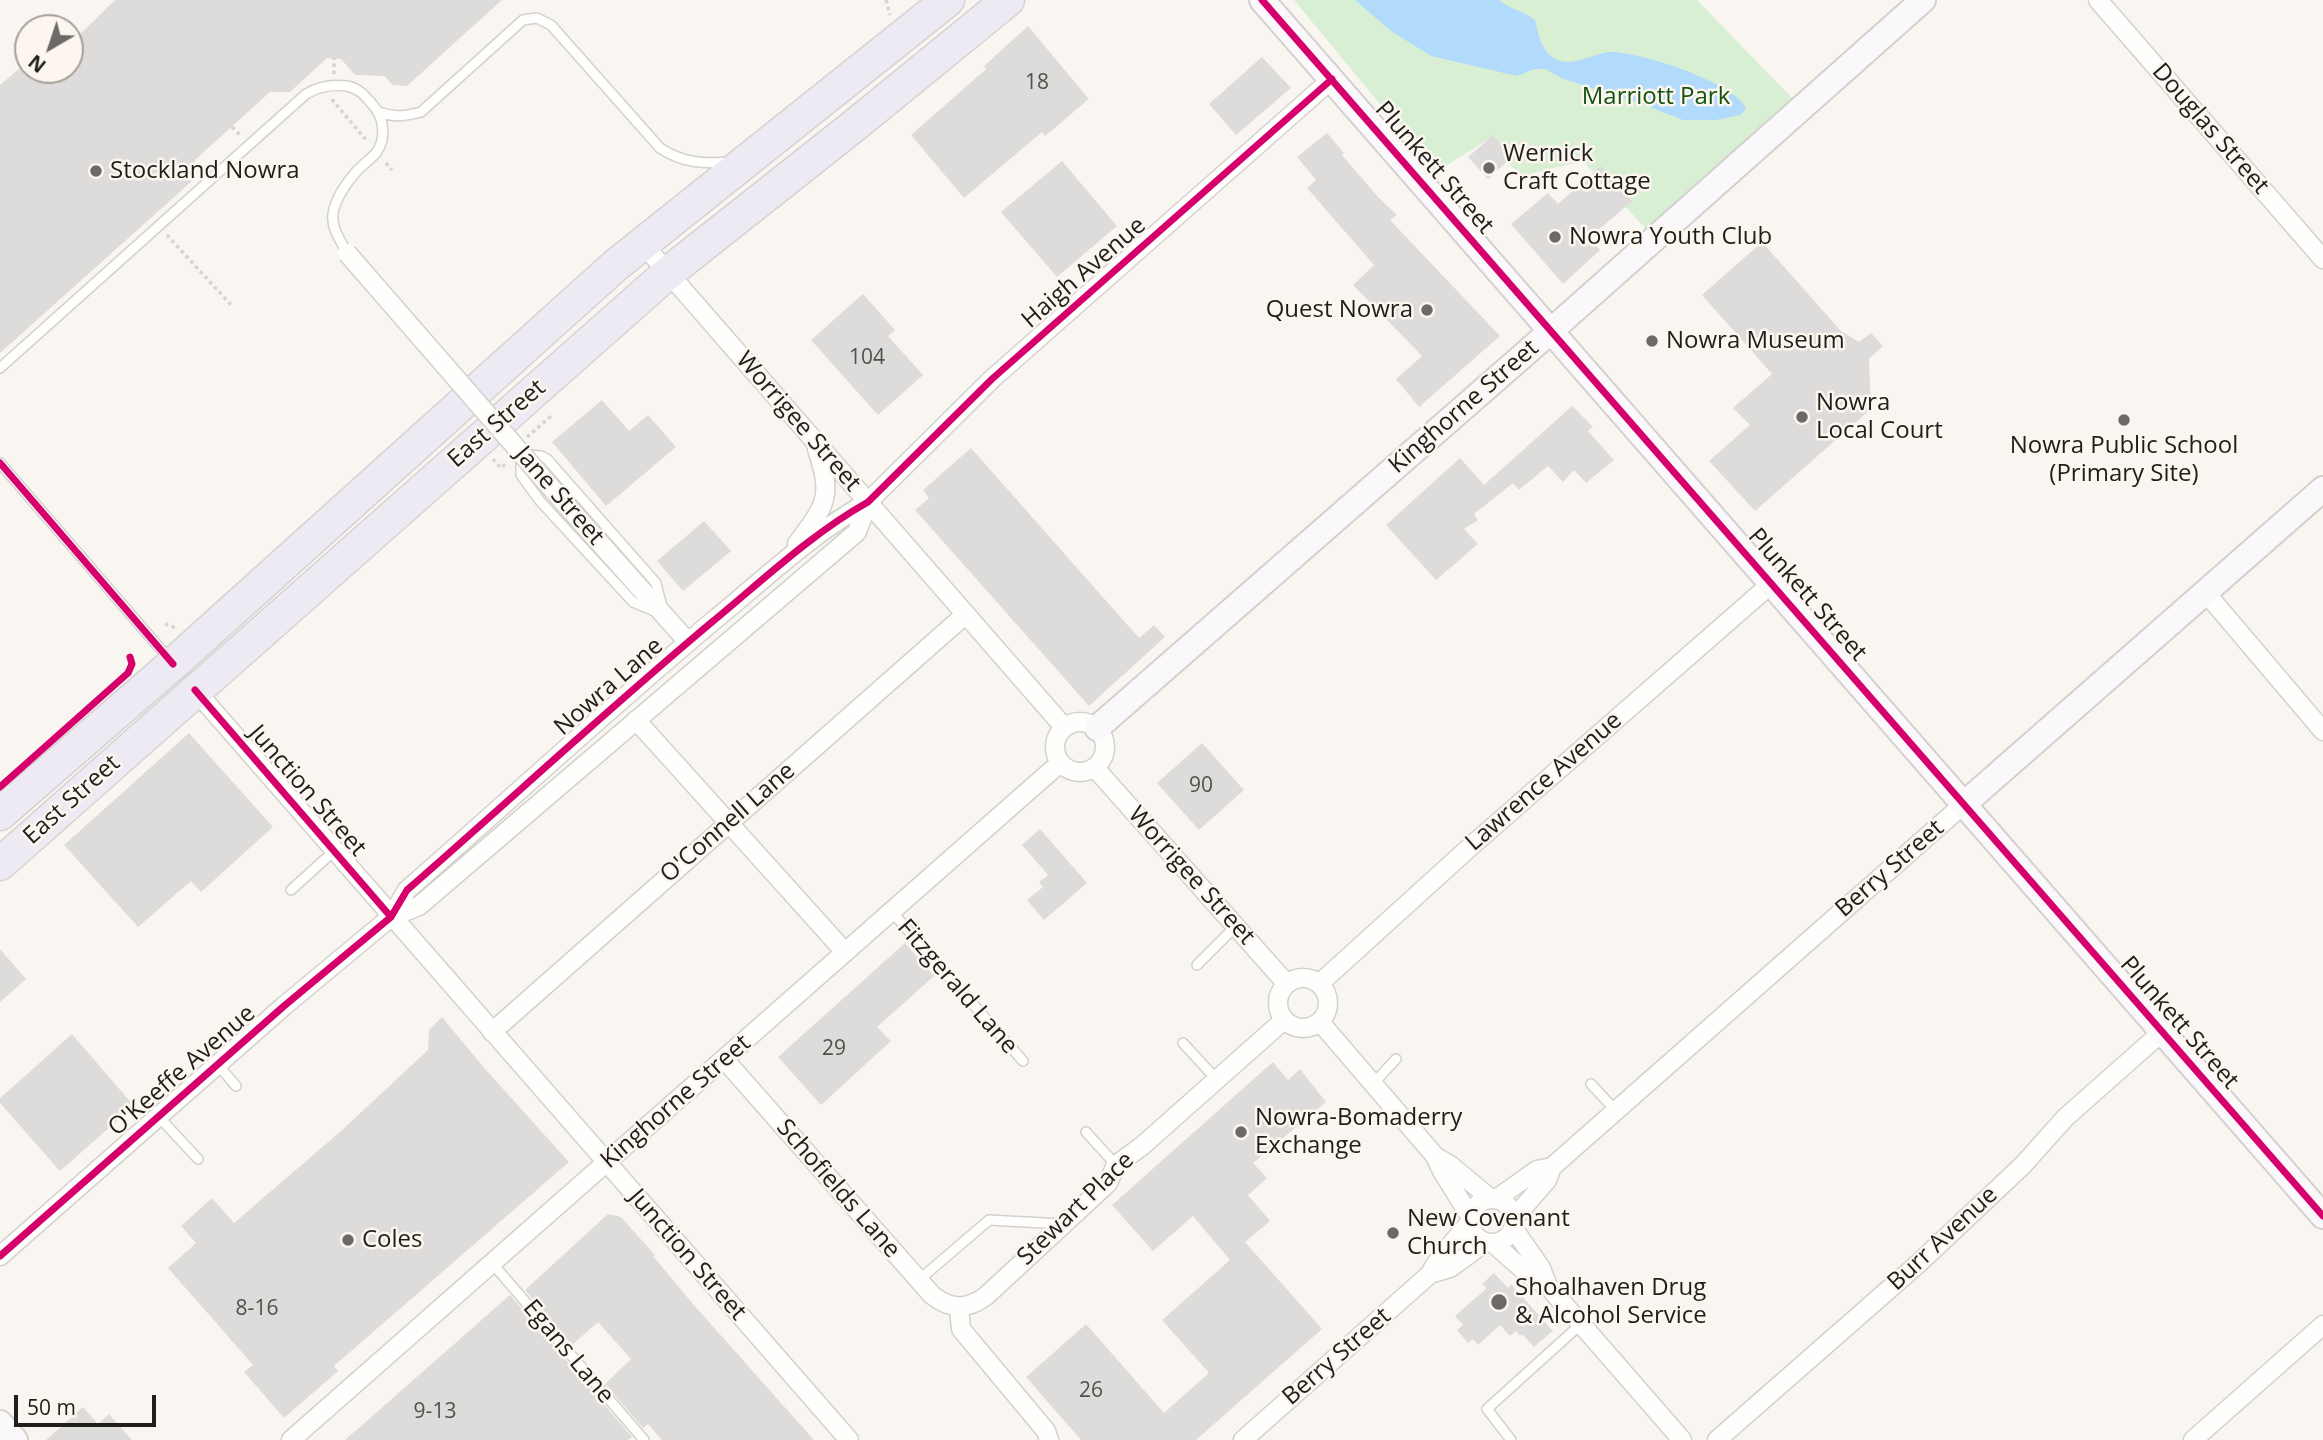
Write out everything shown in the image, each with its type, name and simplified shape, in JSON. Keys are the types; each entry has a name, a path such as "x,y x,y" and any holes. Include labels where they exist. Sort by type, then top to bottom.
{"highway":[{"name":"East Street","path":"0,814 173,664 449,414 643,244 948,0"},
{"name":"East Street","path":"0,864 668,273 1008,0"}],"street":[{"name":"Plunkett Street","path":"1262,0 2323,1216"},
{"name":"Kinghorne Street","path":"1097,728 1550,332 1923,0"},
{"name":"Douglas Street","path":"2098,0 2323,259"},
{"name":"Haigh Avenue","path":"868,502 992,379 1332,79"},
{"name":"Worrigee Street","path":"643,244 1064,727"},
{"name":"Jane Street","path":"347,253 688,642"},
{"name":"Nowra Lane","path":"785,561 824,503 827,489 825,474 815,441"},
{"name":"Berry Street","path":"1514,1223 1547,1180 1552,1167 2323,489"},
{"name":"Nowra Lane","path":"391,917 407,890 688,642 785,561 843,516 868,502"},
{"name":"Nowra Lane","path":"391,917 419,906 857,532 868,502"},
{"name":"Lawrence Avenue","path":"1319,984 1470,847 1771,584"},
{"path":"2206,593 2323,731"},
{"name":"O'Connell Lane","path":"492,1032 966,614"},
{"name":"Nowra Lane","path":"688,642 747,626"},
{"name":"Nowra Lane","path":"667,693 688,642"},
{"name":"Junction Street","path":"195,690 849,1440"},
{"path":"636,720 845,952"},
{"path":"1084,722 1097,728 1102,734 1104,756 1095,768 1072,771 1060,763 1054,744 1064,727 1070,723 1084,722"},
{"name":"Kinghorne Street","path":"291,1440 1060,763"},
{"name":"Worrigee Street","path":"1095,768 1286,983"},
{"name":"O'Keeffe Avenue","path":"0,1256 391,917"},
{"path":"1306,978 1319,984 1328,998 1328,1007 1320,1022 1306,1028 1298,1028 1284,1020 1277,1002 1286,983 1306,978"},
{"name":"Stewart Place","path":"959,1308 974,1304 986,1296 1108,1184 1116,1165 1142,1146 1284,1020"},
{"path":"1320,1022 1435,1156 1470,1219 1474,1233 1530,1276 1548,1286"},
{"name":"Burr Avenue","path":"1717,1440 1919,1263 2023,1165 2065,1118 2162,1032"},
{"name":"Schofields Lane","path":"724,1059 937,1300 959,1308"},
{"path":"1435,1156 1494,1199 1508,1206 1514,1223 1541,1268 1548,1286 1682,1440"},
{"name":"Berry Street","path":"1494,1199 1537,1170 1552,1167"},
{"path":"1470,1219 1478,1204 1494,1199"},
{"name":"Berry Street","path":"1243,1440 1430,1274 1436,1262 1451,1247 1470,1219"},
{"path":"1489,1242 1503,1240 1514,1223"},
{"name":"Berry Street","path":"1430,1274 1450,1268 1489,1242"},
{"path":"959,1308 961,1329 1046,1431 1049,1440"},
{"path":"2193,1440 2323,1325"},
{"path":"0,1423 15,1440"}],"lane":[{"path":"0,368 306,94 334,85 355,88 379,111 395,116 421,112 523,20 537,18 551,25 660,148 684,161 697,163 745,161"},
{"path":"347,253 333,225 333,214 342,192 356,172 377,152 384,131 379,111"},
{"path":"530,455 541,456 565,478 656,583 664,615 633,602 540,501 521,475 521,464 525,458 530,455"},
{"path":"0,463 173,664"},
{"path":"291,890 334,851"},
{"name":"Fitzgerald Lane","path":"892,912 1023,1061"},
{"path":"1197,965 1236,926"},
{"path":"1183,1043 1217,1080"},
{"path":"1372,1085 1396,1059"},
{"path":"218,1065 236,1086"},
{"path":"1591,1084 1616,1111"},
{"path":"159,1117 198,1160"},
{"path":"1086,1132 1116,1165"},
{"path":"919,1280 989,1220 1064,1225"},
{"name":"Egans Lane","path":"492,1263 644,1440"},
{"path":"1511,1440 1487,1409 1581,1324"}],"path":[{"path":"886,0 892,19"},
{"path":"334,58 332,101 377,152"},
{"path":"158,227 232,306"}],"green space":[{"name":"Marriott Park","path":"1294,0 1697,0 1796,102 1648,231 1583,161 1521,176 1487,140 1436,172"}],"water":[{"path":"1355,0 1499,0 1535,20 1544,48 1558,60 1571,62 1610,52 1642,57 1706,79 1738,98 1746,108 1741,115 1716,120 1683,120 1561,78 1546,69 1535,69 1517,76 1431,56 1391,31"}],"building":[{"name":"Stockland Nowra","path":"115,0 502,0 407,86 392,85 385,76 355,75 341,59 327,58 290,92 270,92 195,160 191,182 0,353 0,85 14,73 14,84 84,84 84,30"},
{"path":"1028,26 1089,99 1045,136 1042,132 964,198 911,135 986,69 984,66"},
{"path":"1262,57 1291,88 1236,135 1209,104"},
{"name":"Quest Nowra","path":"1327,133 1344,153 1342,155 1397,215 1390,220 1500,336 1419,407 1396,379 1422,356 1353,285 1374,265 1307,188 1316,180 1297,157"},
{"name":"Wernick Craft Cottage","path":"1493,135 1512,157 1488,179 1468,157"},
{"path":"1062,161 1117,226 1057,277 1001,212"},
{"path":"1601,166 1632,201 1589,238 1600,250 1563,284 1511,224 1548,193 1558,204"},
{"name":"Nowra Local Court","path":"1762,242 1841,331 1859,342 1871,333 1883,346 1869,359 1871,409 1755,511 1709,461 1750,425 1733,408 1772,374 1702,295"},
{"path":"863,294 895,330 888,336 923,375 878,415 811,340"},
{"path":"602,400 629,431 648,415 676,447 606,506 552,442"},
{"path":"1572,406 1593,427 1588,431 1614,460 1586,483 1574,470 1563,482 1548,466 1519,490 1513,483 1474,514 1478,520 1464,529 1478,544 1436,580 1386,525 1460,458 1484,485"},
{"path":"971,448 1139,638 1154,625 1165,637 1089,706 915,510 929,498 923,490"},
{"path":"704,521 731,551 683,591 657,561"},
{"path":"189,733 273,827 201,892 191,881 138,927 64,845"},
{"path":"1202,743 1244,790 1199,830 1157,783"},
{"path":"1040,829 1087,883 1044,920 1027,900 1043,887 1039,882 1048,875 1022,845"},
{"path":"905,943 934,976 877,1027 891,1041 821,1105 778,1057"},
{"path":"0,949 26,979 0,1002"},
{"path":"442,1017 569,1162 334,1366 338,1371 284,1418 244,1372 253,1365 168,1268 196,1243 181,1226 212,1198 234,1223 341,1131 428,1050 429,1030"},
{"path":"72,1034 134,1106 60,1171 0,1103 0,1098"},
{"path":"1273,1062 1288,1080 1300,1069 1326,1102 1253,1163 1267,1178 1248,1195 1270,1221 1245,1242 1322,1329 1196,1440 1081,1440 1026,1377 1086,1324 1164,1413 1209,1373 1162,1320 1230,1260 1193,1216 1153,1251 1112,1205"},
{"path":"608,1214 621,1217 694,1305 814,1440 662,1440 648,1424 643,1428 605,1384 631,1359 598,1322 572,1345 525,1290"},
{"name":"Shoalhaven Drug & Alcohol Service","path":"1494,1273 1508,1288 1511,1284 1553,1331 1534,1347 1522,1334 1520,1336 1516,1331 1510,1336 1500,1325 1478,1345 1473,1339 1468,1343 1457,1330 1463,1325 1455,1316 1487,1288 1482,1284"},
{"path":"510,1295 632,1437 628,1440 345,1440"},
{"path":"83,1407 98,1424 109,1414 132,1440 46,1440"}],"cycle path":[{"path":"1262,0 2323,1216"},
{"path":"0,1256 284,1006 391,917 407,890 635,688 787,559 827,528 868,502 992,379 1332,79"},
{"path":"0,463 173,664"},
{"path":"0,787 128,673 132,664 130,657"},
{"path":"195,690 391,917"}],"place":[{"name":"Wernick Craft Cottage","path":"1489,168"},
{"name":"Stockland Nowra","path":"96,171"},
{"name":"Nowra Youth Club","path":"1555,237"},
{"name":"Quest Nowra","path":"1427,310"},
{"name":"Nowra Museum","path":"1652,341"},
{"name":"Nowra Local Court","path":"1802,417"},
{"name":"Nowra Public School (Primary Site)","path":"2124,420"},
{"name":"Nowra-Bomaderry Exchange","path":"1241,1132"},
{"name":"New Covenant Church","path":"1393,1233"},
{"name":"Coles","path":"348,1240"},
{"name":"Shoalhaven Drug & Alcohol Service","path":"1499,1302"}]}
